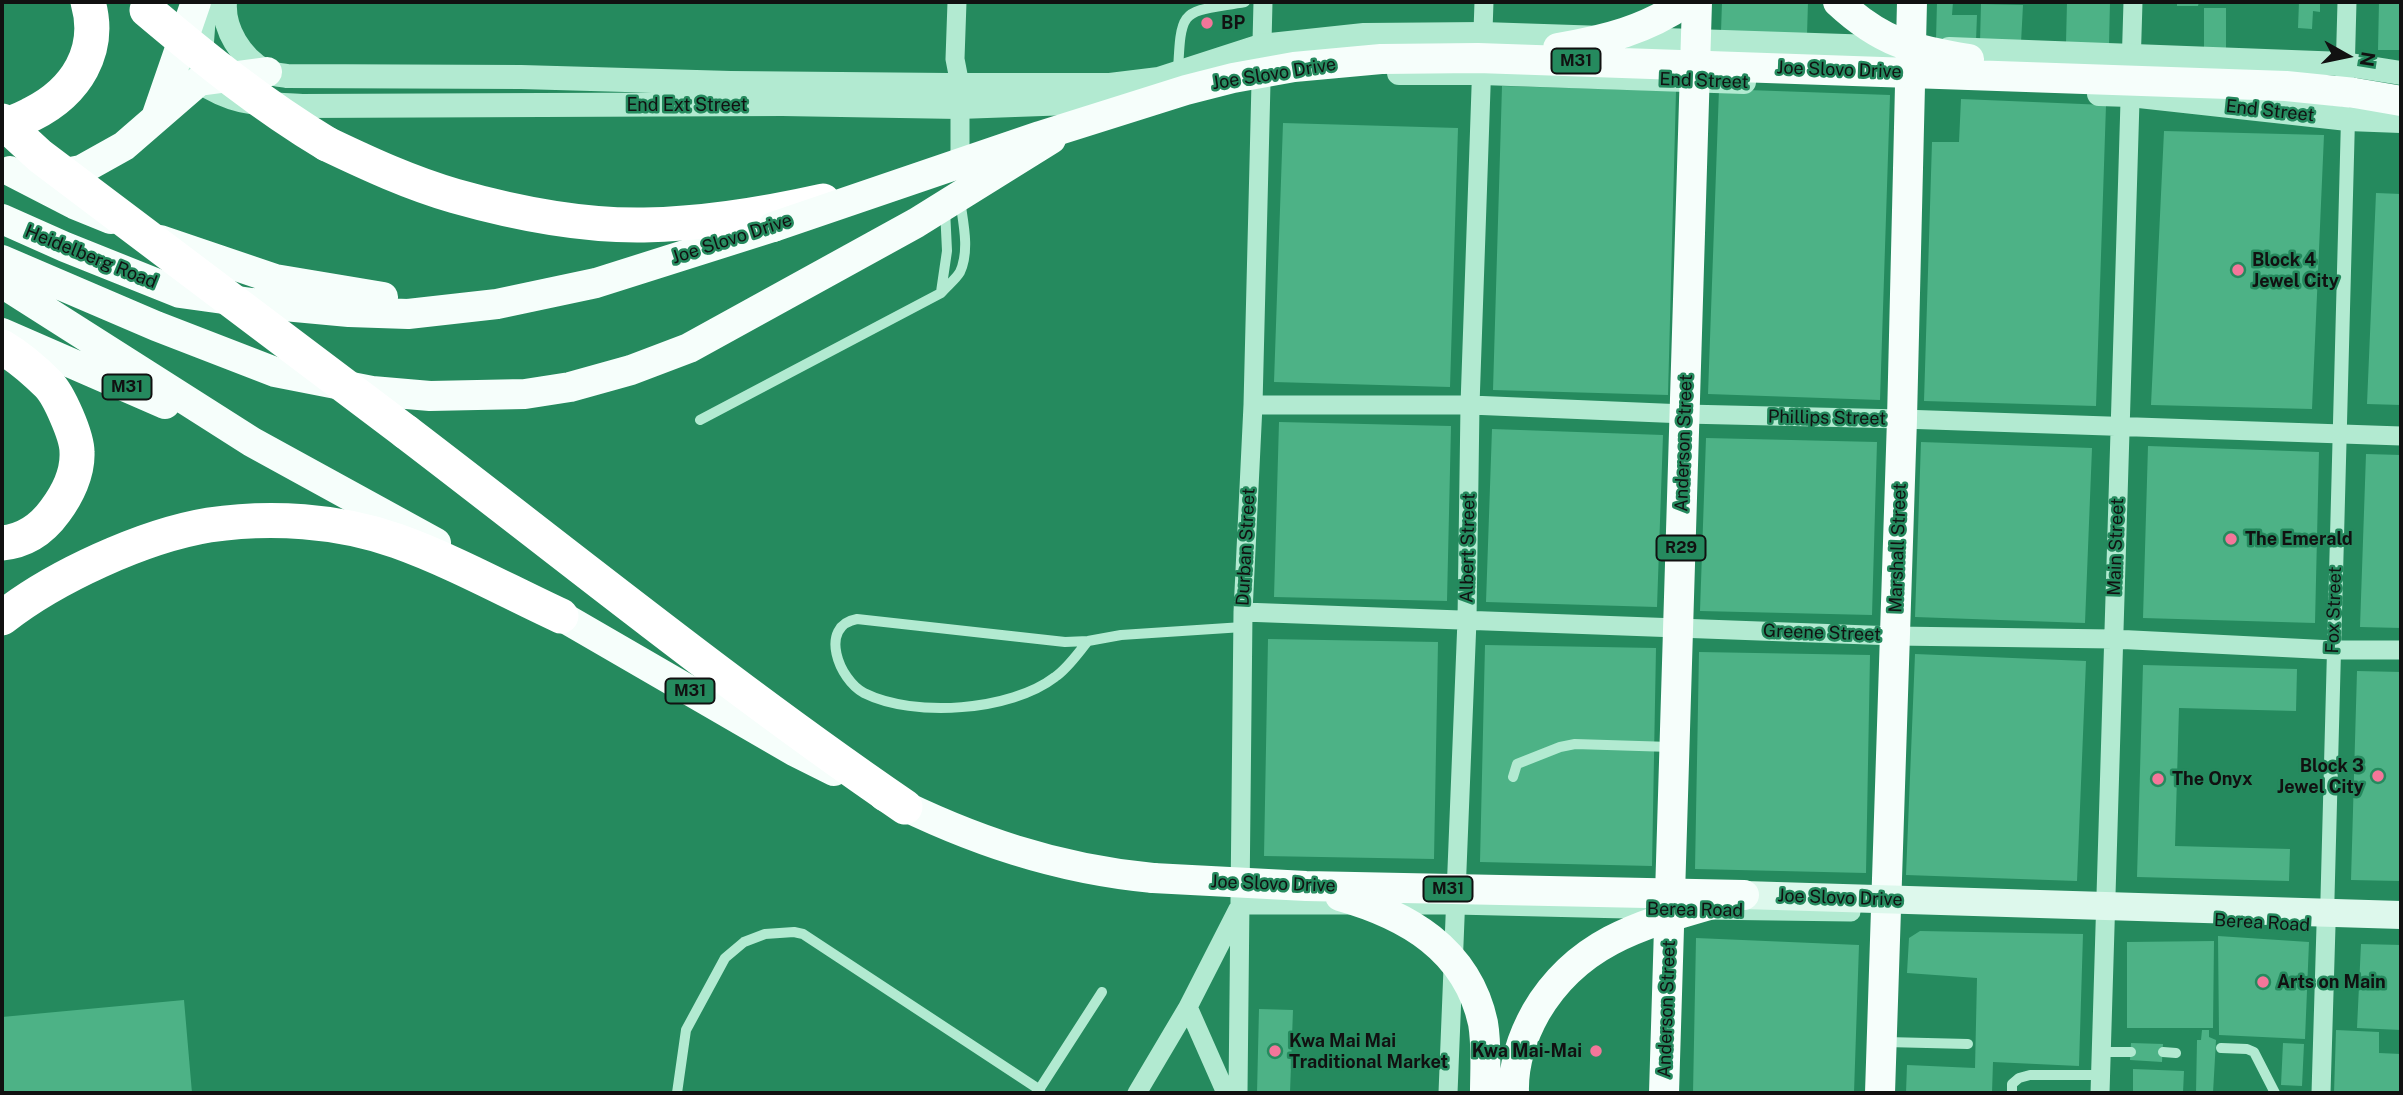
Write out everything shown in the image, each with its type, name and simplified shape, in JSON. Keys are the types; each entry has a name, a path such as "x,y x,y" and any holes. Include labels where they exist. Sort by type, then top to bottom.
{"highway":[{"path":"2,123 12,124 51,104 80,75 89,51 92,27 88,2"},
{"path":"144,6 278,115 327,144 388,173 455,196 532,214 643,225 793,208 911,180"},
{"path":"2,123 40,156 727,678 905,807"},
{"path":"2,347 50,385 70,427 77,452 74,475 64,498 49,519 30,535 2,543"},
{"path":"2,618 63,579 112,555 207,526 286,521 342,527 396,540 561,616"}],"main road":[{"path":"157,116 196,2"},
{"path":"1481,55 1596,42 1641,28 1686,2"},
{"name":"Anderson Street","path":"1664,1093 1697,2"},
{"path":"1838,2 1872,30 1913,48 2086,78"},
{"name":"Marshall Street","path":"1880,1093 1902,419 1912,2"},
{"name":"Joe Slovo Drive","path":"180,293 349,312 408,313 497,304 596,283 774,227 1186,90 1294,67 1381,59 1481,55 2286,86 2356,93 2401,101"},
{"path":"6,169 40,177 81,170 124,146 199,81 267,72"},
{"path":"2,260 156,326 275,372 372,391 430,396 525,394 570,387 631,370 689,348 952,200 1108,104"},
{"path":"6,169 74,204 163,241 275,279 457,308"},
{"name":"Heidelberg Road","path":"2,219 180,293"},
{"path":"2,283 252,442"},
{"name":"M31","path":"2,332 252,442"},
{"name":"Joe Slovo Drive","path":"252,442 448,550 794,751 905,807 964,833 1017,853 1105,874 1306,886 1744,895 2401,915"},
{"path":"1306,886 1394,915 1420,929 1441,947 1468,983 1478,1002 1486,1054 1485,1093"},
{"path":"1514,1093 1518,1054 1529,1024 1545,998 1584,956 1635,927 1744,895"},
{"path":"1643,1093 1667,999"}],"street":[{"path":"199,81 205,2"},
{"path":"225,2 224,10 234,40 243,54 267,72"},
{"path":"952,200 957,2"},
{"name":"Durban Street","path":"1238,1093 1243,620 1263,2"},
{"name":"Albert Street","path":"1448,1093 1467,620 1470,405 1484,2"},
{"name":"Main Street","path":"2101,1084 2133,2"},
{"name":"Fox Street","path":"2321,1093 2348,119 2344,64 2347,2"},
{"name":"End Street","path":"1261,46 1364,35 1481,55 1694,80 2130,95 2348,119 2401,121"},
{"name":"End Street","path":"1259,86 1481,55 1695,41 2344,64 2401,73"},
{"name":"End Ext Street","path":"199,81 217,93 238,101 302,106 782,104 954,96 1137,83 1178,73 1261,46"},
{"name":"End Ext Street","path":"267,72 287,76 521,77 731,83 1108,104 1259,86"},
{"name":"Phillips Street","path":"1252,405 1470,405 2401,436"},
{"name":"Greene Street","path":"1243,620 1467,620 1895,636 2113,639 2333,650 2401,650"},
{"path":"1137,1093 1188,1007 1240,905"},
{"name":"Berea Road","path":"1240,905 1455,905 2106,916 2401,928"},
{"path":"1188,1007 1226,1093"}],"lane":[{"path":"1178,73 1180,33 1186,17 1195,10 1245,2"},
{"path":"700,421 941,293 959,274 965,246 952,200"},
{"path":"941,293 952,200"},
{"path":"1088,641 1056,677 1020,696 988,706 937,708 894,702 863,692 848,679 839,662 835,638 841,625 857,619 1040,640 1088,641 1243,620"},
{"path":"1513,777 1517,764 1575,744 1675,747"},
{"path":"677,1093 686,1030 725,958 744,942 765,934 803,934 1038,1091 1102,992"},
{"path":"1882,1042 1968,1044"},
{"path":"2221,1048 2247,1049 2254,1052 2275,1093"},
{"path":"2101,1052 2131,1052"},
{"path":"2163,1052 2176,1053"},
{"path":"2012,1093 2012,1084 2029,1074 2101,1084"}],"building":[{"path":"1722,2 1808,2 1807,35 1721,32"},
{"path":"1937,2 1953,2 1952,15 1977,15 1976,41 1936,40"},
{"path":"2067,2 2110,2 2109,45 2066,43"},
{"path":"2177,2 2199,2 2198,6 2177,6"},
{"path":"2299,2 2320,2 2320,12 2313,11 2312,29 2298,28"},
{"path":"2379,2 2401,2 2401,50 2378,50"},
{"path":"1981,4 2023,5 2021,43 1980,42"},
{"path":"2204,8 2226,8 2226,52 2204,51"},
{"path":"1502,86 1676,91 1668,395 1493,390"},
{"path":"1719,89 1890,95 1880,400 1708,394"},
{"path":"1961,99 2106,105 2096,406 1924,401 1932,142 1959,142"},
{"path":"1283,123 1458,128 1450,387 1274,382"},
{"name":"Block 4 Jewel City","path":"2164,131 2324,135 2312,409 2151,405"},
{"path":"2376,193 2401,194 2401,405 2367,404"},
{"path":"1279,422 1451,426 1447,601 1274,597"},
{"path":"1492,429 1663,435 1657,607 1486,602"},
{"path":"1706,438 1877,442 1872,615 1700,611"},
{"path":"1921,442 2092,448 2085,623 1915,617"},
{"name":"The Emerald","path":"2148,446 2319,452 2315,623 2143,618"},
{"path":"2366,454 2401,455 2401,628 2360,627"},
{"path":"1268,639 1438,642 1434,859 1264,856"},
{"path":"1485,645 1656,648 1652,866 1480,862"},
{"path":"1699,652 1870,655 1866,873 1695,869"},
{"path":"1915,654 2086,661 2077,881 1906,875"},
{"name":"The Onyx","path":"2143,665 2297,669 2296,711 2179,708 2175,846 2290,849 2289,881 2137,877"},
{"name":"Block 3 Jewel City","path":"2357,671 2401,672 2401,881 2351,880"},
{"path":"1920,931 2083,934 2079,1066 1993,1062 1992,1093 1906,1093 1907,1065 1975,1068 1977,978 1907,973 1909,938"},
{"name":"Arts on Main","path":"2218,936 2309,942 2305,1039 2219,1035"},
{"path":"1696,938 1859,945 1854,1093 1693,1093"},
{"path":"2214,941 2213,1028 2127,1028 2127,942"},
{"path":"2361,944 2401,945 2401,1030 2357,1028"},
{"path":"184,1000 192,1093 2,1093 2,1017"},
{"name":"Kwa Mai Mai Traditional Market","path":"1259,1009 1293,1010 1290,1093 1257,1093"},
{"path":"2202,1030 2209,1030 2209,1037 2216,1040 2213,1093 2196,1093 2197,1040 2201,1040"},
{"path":"2336,1030 2379,1032 2379,1053 2401,1054 2401,1093 2334,1093"},
{"path":"2131,1043 2163,1044 2162,1062 2130,1060"},
{"path":"2283,1043 2304,1044 2302,1086 2281,1085"},
{"path":"2133,1069 2184,1071 2183,1093 2133,1093"}],"place":[{"name":"BP","path":"1207,23"},
{"name":"Block 4 Jewel City","path":"2238,270"},
{"name":"The Emerald","path":"2231,539"},
{"name":"Block 3 Jewel City","path":"2378,776"},
{"name":"The Onyx","path":"2158,779"},
{"name":"Arts on Main","path":"2263,982"},
{"name":"Kwa Mai Mai Traditional Market","path":"1275,1051"},
{"name":"Kwa Mai-Mai","path":"1596,1051"}]}
